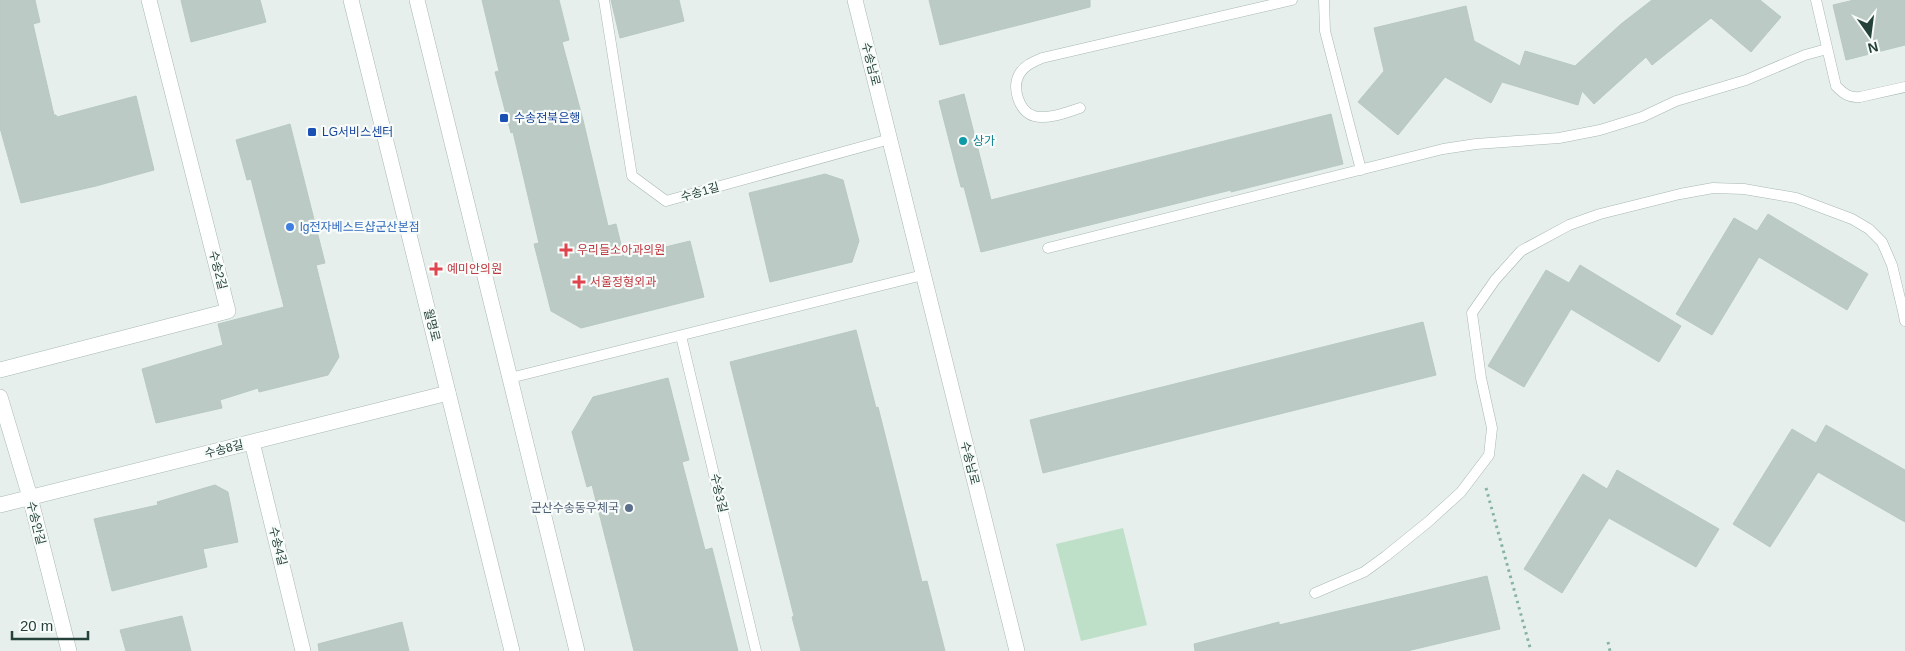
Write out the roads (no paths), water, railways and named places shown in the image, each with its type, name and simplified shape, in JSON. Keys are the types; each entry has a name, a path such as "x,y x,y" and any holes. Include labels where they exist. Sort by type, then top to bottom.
{"street":[{"name":"수송2길","path":"0,370 228,311 149,0"},
{"name":"월명로","path":"351,0 512,651"},
{"path":"416,0 577,651"},
{"name":"수송남로","path":"855,0 1017,651"},
{"name":"수송8길","path":"0,505 448,393"},
{"name":"수송안길","path":"0,397 30,497 69,651"},
{"name":"수송4길","path":"252,442 303,651"}],"lane":[{"name":"수송1길","path":"604,0 632,176 666,202 890,139"},
{"path":"1080,108 1047,117 1036,117 1026,112 1020,104 1016,88 1018,75 1028,64 1042,58 1292,0"},
{"path":"1324,0 1325,31 1361,170"},
{"path":"1816,0 1836,86 1844,94 1853,98 1860,98 1905,86"},
{"path":"1048,248 1443,149 1476,144 1559,138 1600,130 1642,117 1676,101 1746,80 1805,55 1827,49"},
{"path":"1315,593 1364,572 1386,556 1461,492 1490,455 1492,428 1481,378 1472,313 1496,280 1521,252 1569,225 1600,214 1680,194 1713,188 1744,189 1796,198 1852,219 1869,228 1882,242 1892,265 1904,314"},
{"path":"510,378 923,274"},
{"name":"수송3길","path":"681,336 756,651"}],"place":[{"name":"수송전북은행","path":"504,118"},
{"name":"LG서비스센터","path":"312,132"},
{"name":"상가","path":"963,141"},
{"name":"lg전자베스트샵군산본점","path":"290,227"},
{"name":"우리들소아과의원","path":"566,250"},
{"name":"예미안의원","path":"436,269"},
{"name":"서울정형외과","path":"579,282"},
{"name":"군산수송동우체국","path":"629,508"}]}
